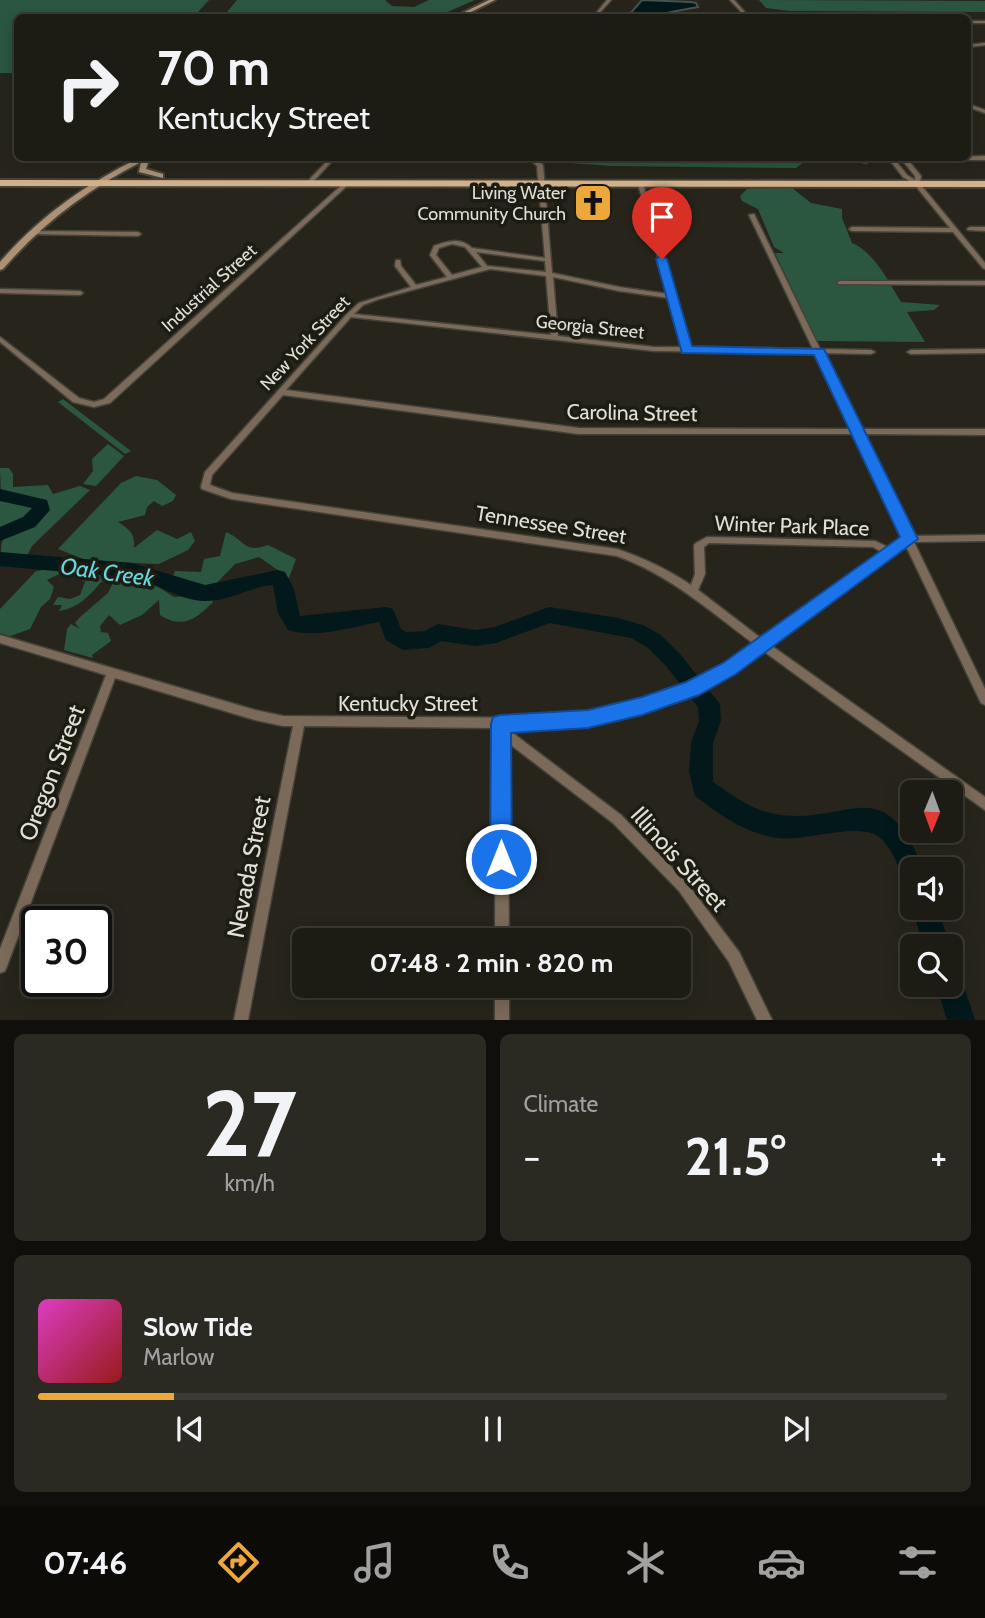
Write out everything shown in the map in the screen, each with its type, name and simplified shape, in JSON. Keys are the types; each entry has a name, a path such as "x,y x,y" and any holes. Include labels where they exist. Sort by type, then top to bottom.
{"main road":[{"path":"0,174 311,180 346,184 905,176 917,180 985,184"},
{"path":"0,183 541,180 641,184 917,180 985,176"}],"street":[{"path":"463,14 493,0"},
{"path":"597,14 609,0"},
{"path":"732,0 745,14"},
{"path":"0,267 31,233 69,204 107,176 142,161"},
{"path":"98,184 118,176 142,161"},
{"path":"144,161 142,170 160,176"},
{"path":"311,180 329,161"},
{"path":"535,161 540,165 555,340"},
{"path":"894,161 905,176"},
{"path":"906,161 954,230 985,267"},
{"path":"44,183 70,188 73,196 69,204"},
{"name":"Industrial Street","path":"0,339 76,400 88,405 107,401 346,184"},
{"path":"641,184 686,350"},
{"path":"752,215 981,684 985,700"},
{"path":"852,229 954,230"},
{"path":"970,229 985,229"},
{"path":"31,233 138,234"},
{"path":"450,277 433,254 439,245 452,242 465,244 486,268"},
{"path":"472,250 548,260"},
{"path":"398,261 398,266 414,287"},
{"name":"New York Street","path":"205,487 208,474 349,315 369,301 486,268 549,274 672,297"},
{"path":"840,283 985,283"},
{"path":"0,292 80,293"},
{"name":"Georgia Street","path":"349,315 619,347 871,352"},
{"path":"911,352 985,351"},
{"name":"Carolina Street","path":"281,393 579,431 985,432"},
{"name":"Tennessee Street","path":"205,487 234,496 617,553 655,566 693,590 761,645 985,804"},
{"path":"909,539 985,538"},
{"name":"Kentucky Street","path":"0,639 255,715 299,722 500,724 588,719 671,696 710,681 909,539"},
{"name":"Winter Park Place","path":"693,590 700,574 699,545 707,540 875,544 889,552"},
{"name":"Oregon Street","path":"0,966 112,673"},
{"name":"Nevada Street","path":"241,1020 299,722"},
{"path":"500,724 502,928"},
{"name":"Illinois Street","path":"500,724 510,738 617,819 683,887 734,957 765,1020"},
{"path":"502,998 502,1020"}],"green space":[{"path":"0,0 209,0 195,14 14,14 14,73 0,73"},
{"path":"237,0 385,0 392,6 414,7 429,0 475,0 443,14 225,14"},
{"path":"759,0 985,1 985,12 789,11 766,8"},
{"path":"553,161 804,162 796,168 611,166"},
{"path":"792,188 811,203 842,209 842,218 852,243 868,253 901,302 940,305 934,310 907,312 925,342 817,341 775,253 784,253 774,247 758,209 742,201 740,196 747,189"},
{"path":"63,399 131,451 125,454 58,402"},
{"path":"108,444 124,456 96,486 83,484 93,471 92,459"},
{"path":"0,468 9,468 13,474 13,487 48,485 53,494 80,486 90,490 32,546 26,558 1,553 4,537 30,525 46,507 26,496 1,495"},
{"path":"136,476 157,480 176,495 173,501 162,506 154,501 147,507 145,515 118,522 131,532 134,548 157,530 177,539 191,532 195,541 188,550 159,564 88,561 58,549 121,483"},
{"path":"0,498 20,499 39,505 33,516 0,532"},
{"path":"226,532 249,547 268,545 296,559 289,578 259,557 235,564 210,590 190,588 173,576 175,571 201,572 204,559 220,556"},
{"path":"64,567 59,574 47,580 54,587 50,599 41,607 30,629 10,636 0,633 0,609 36,571"},
{"path":"74,567 99,573 108,570 112,572 109,580 104,583 102,581 84,600 59,611 62,605 53,605 58,597 70,599 80,595 85,582 74,576 69,569"},
{"path":"123,572 149,581 174,597 211,595 213,602 195,617 183,622 160,615 159,600 142,615 120,625 109,615 100,626 101,632 108,633 111,641 92,655 93,658 64,650 67,629 71,624 80,629 75,623 108,593 116,577"}],"shaded area":[{"path":"642,0 691,2 698,7 660,14 630,14"}],"waterway":[{"name":"Oak Creek","path":"0,495 41,504 41,510 29,522 0,534"},
{"name":"Oak Creek","path":"0,559 132,570 205,593 215,593 260,579 278,577 284,589 288,613 295,624 386,615 393,634 403,641 429,639 438,632 475,638 496,635 549,615 636,631 654,641 709,704 710,721 702,743 700,772 703,788 741,814 774,826 807,826 861,819 876,821 889,829 906,857"},
{"name":"Oak Creek","path":"929,920 933,934"},
{"name":"Oak Creek","path":"954,997 961,1020"}],"place":[{"name":"Living Water Community Church","path":"593,203"}],"route":[{"path":"501,859 500,724 546,723 614,714 710,681 909,539 819,352 686,350 662,259"}]}
